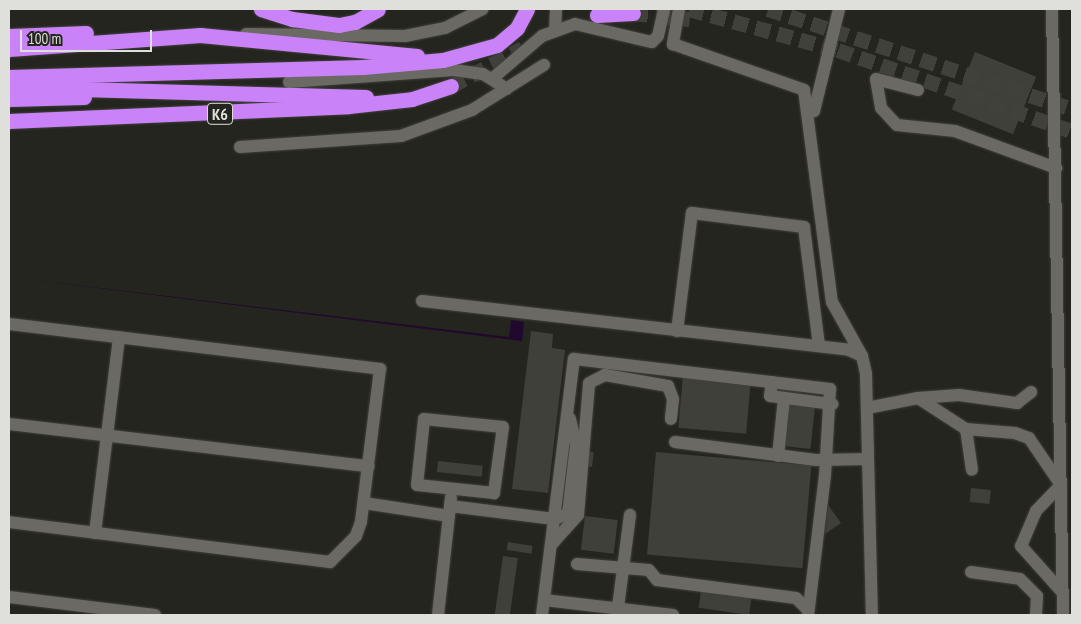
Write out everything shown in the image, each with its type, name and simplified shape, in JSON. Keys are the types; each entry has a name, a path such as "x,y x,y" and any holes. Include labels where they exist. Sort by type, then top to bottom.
{"highway":[{"path":"261,9 320,24 355,22 378,9"},
{"path":"320,24 363,9"},
{"path":"9,76 328,68 468,57 508,37 527,9"},
{"path":"598,15 633,13"},
{"path":"9,36 200,35 415,56 468,57"},
{"path":"9,49 200,35"},
{"name":"K6","path":"9,121 349,106 430,94 451,86"},
{"path":"9,87 198,90 392,98 430,94"},
{"path":"9,100 198,90"}],"street":[{"path":"219,36 287,32 390,37 445,28 483,9"},
{"path":"493,78 555,30 575,24 652,42 658,36 664,9"},
{"path":"679,9 673,44 804,90 832,302 862,356 867,408 872,615"},
{"path":"808,112 814,111 839,9"},
{"path":"1052,9 1063,615"},
{"path":"555,30 556,11"},
{"path":"240,147 401,136 472,110 544,65"},
{"path":"289,82 454,70 493,78 507,89"},
{"path":"918,90 876,78 881,108 897,125 955,131 1056,168"},
{"path":"677,331 692,213 804,227 819,346"},
{"path":"422,300 819,346 862,356"},
{"path":"9,324 380,369 364,503 356,536 330,562 9,522"},
{"path":"95,533 119,337"},
{"path":"542,615 574,359 830,389 832,404 827,457 808,612"},
{"path":"551,545 578,515 590,383 606,375 668,386 673,399 671,419"},
{"path":"772,382 770,396 832,404"},
{"path":"867,408 918,398 959,395 1017,403 1031,392"},
{"path":"778,456 784,398"},
{"path":"918,398 966,429 1015,433 1028,438 1061,485"},
{"path":"568,407 587,428"},
{"path":"424,418 503,427 494,493 452,488 417,485 424,418"},
{"path":"9,424 368,466"},
{"path":"966,429 972,470"},
{"path":"675,442 816,460 827,457 868,459"},
{"path":"1061,485 1036,511 1021,546 1063,593"},
{"path":"438,615 452,488"},
{"path":"364,503 554,519"},
{"path":"617,612 630,515"},
{"path":"577,564 623,570 649,570 657,580 796,598 808,612"},
{"path":"971,572 1020,579 1036,596 1036,615"},
{"path":"9,598 81,611 155,615"},
{"path":"544,600 617,612 673,615"}],"shaded area":[{"path":"9,277 509,337 511,320 524,322 522,341"}],"building":[{"path":"975,52 1036,77 1013,134 952,109"},
{"path":"531,331 553,334 552,348 565,350 548,493 512,489"},
{"path":"683,375 751,381 746,434 678,428"},
{"path":"785,404 815,407 810,449 781,446"},
{"path":"568,449 594,452 592,467 566,464"},
{"path":"656,452 811,466 802,568 647,555"},
{"path":"438,461 483,466 482,477 437,472"},
{"path":"971,488 991,490 989,504 970,502"},
{"path":"828,505 841,523 825,534"},
{"path":"585,516 618,520 614,554 581,550"},
{"path":"508,542 533,546 531,554 507,550"},
{"path":"503,556 518,558 510,615 495,614"},
{"path":"701,591 752,598 749,615 699,608"}],"tunnel":[{"path":"689,9 838,50 1072,131"},
{"path":"768,9 1072,109"},
{"path":"633,13 690,19"},
{"path":"451,86 523,48"}]}
